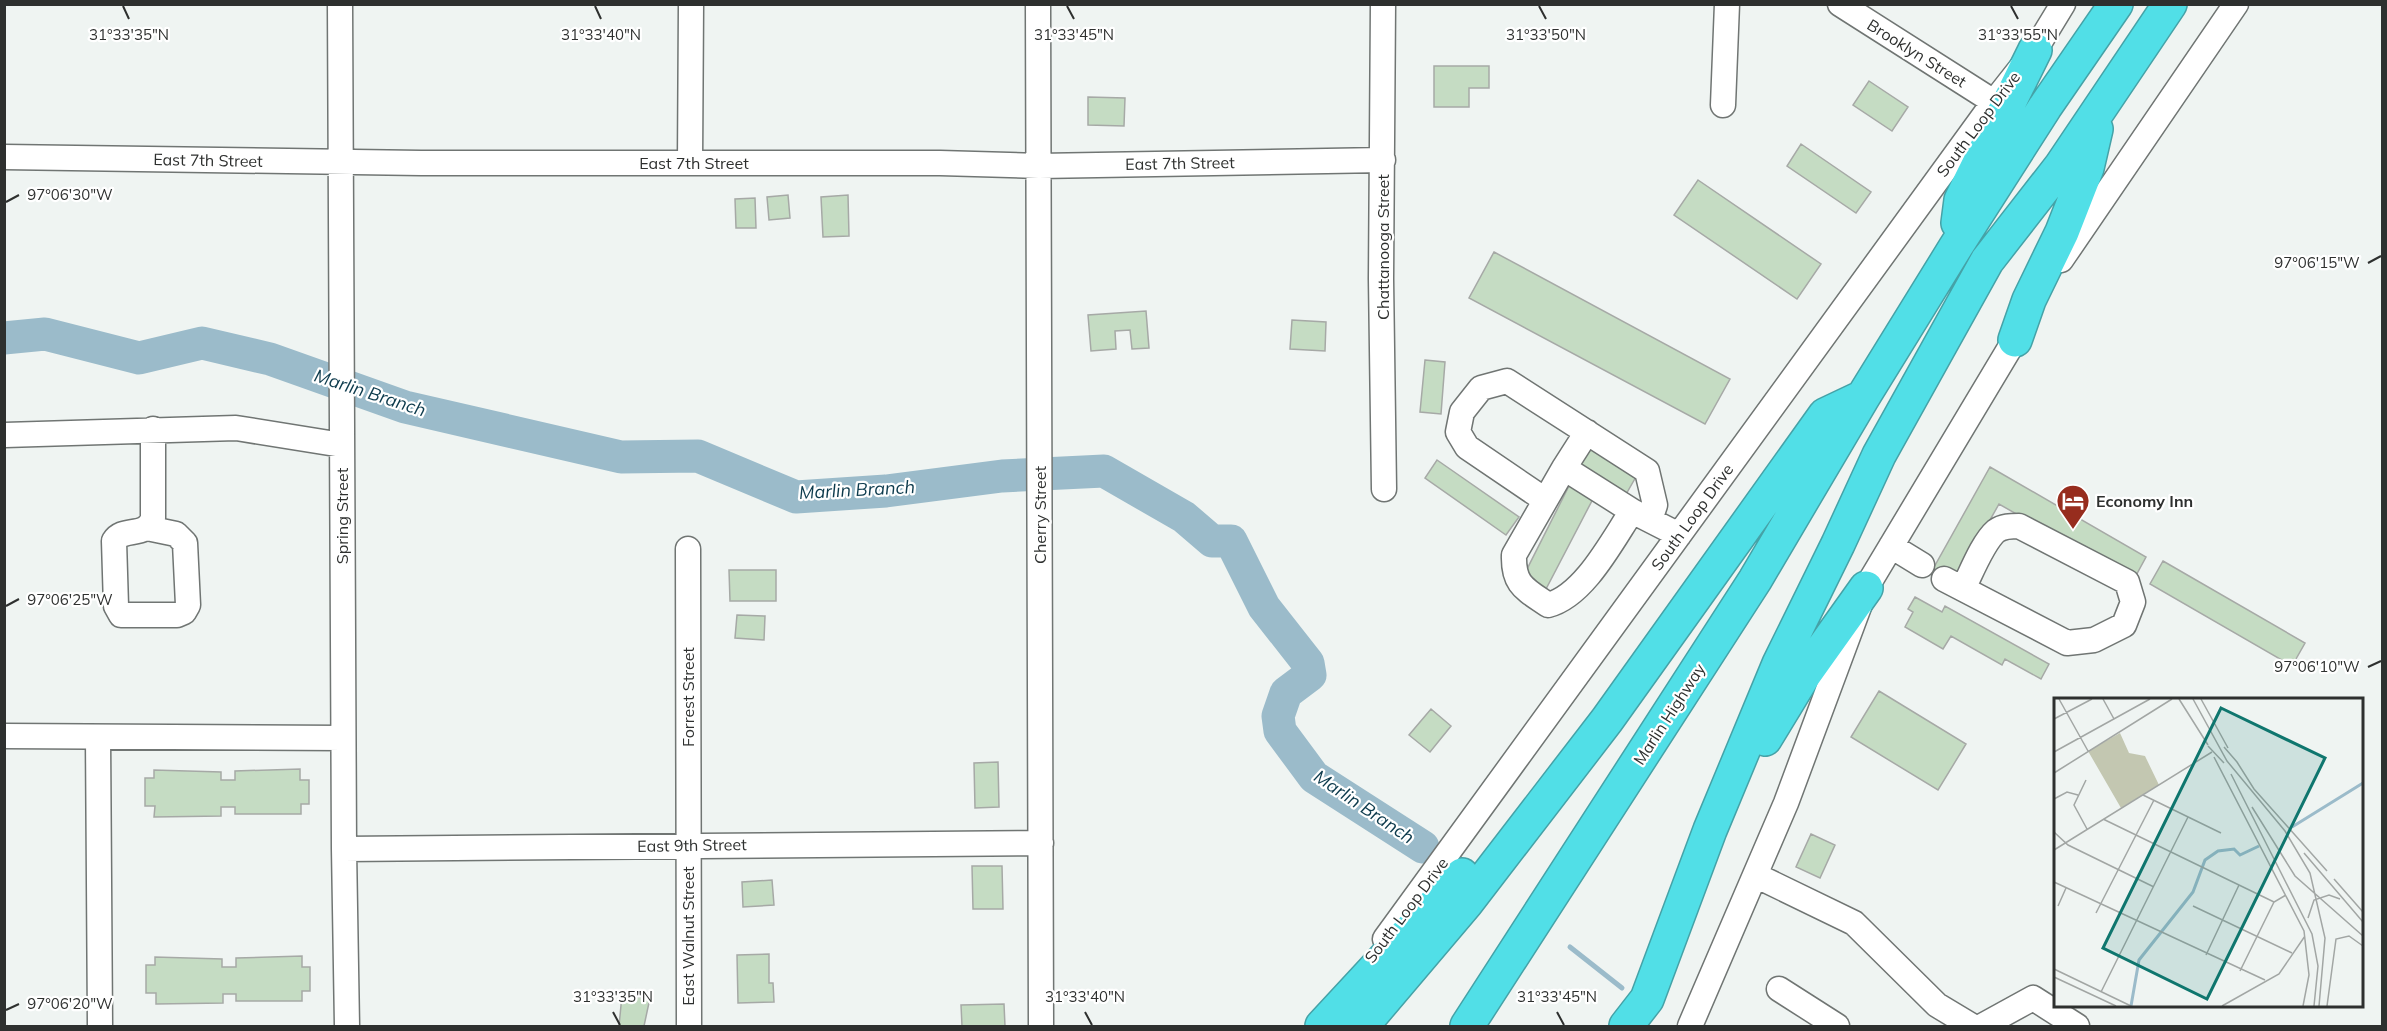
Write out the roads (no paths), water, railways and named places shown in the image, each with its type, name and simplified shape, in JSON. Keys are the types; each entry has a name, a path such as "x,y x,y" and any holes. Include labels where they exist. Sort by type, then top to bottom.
{"highway":[{"name":"Marlin Highway","path":"1467,1026 1755,580 1863,397 1955,248 2045,107 2116,4"},
{"path":"1626,1026 1641,1013 1710,830 1779,664 1879,455 1987,261 2061,166 2170,4"},
{"path":"1955,248 1961,200 2034,50"},
{"path":"2015,340 2029,300 2062,232 2087,168 2101,107"},
{"path":"1362,1026 1467,902 1607,720 1825,415 1863,397"},
{"path":"1710,830 1804,675 1866,588"},
{"path":"1320,1026 1607,720"}],"street":[{"name":"Spring Street","path":"340,4 339,163 347,1026"},
{"path":"690,163 691,4"},
{"name":"Cherry Street","path":"1038,4 1041,1026"},
{"name":"Chattanooga Street","path":"1383,4 1384,489"},
{"path":"1723,105 1727,4"},
{"name":"Brooklyn Street","path":"1840,4 1994,102"},
{"name":"South Loop Drive","path":"1320,1026 2034,50 2063,4"},
{"path":"1690,1026 1786,803 1866,588 2015,340 2056,267 2236,4"},
{"name":"East 7th Street","path":"4,157 339,163 1039,166 1383,160"},
{"path":"1545,500 1467,447 1458,432 1462,412 1481,388 1508,381 1587,432 1647,471 1656,505 1641,516 1589,574 1557,602 1548,605 1522,588 1513,571 1514,555 1587,432"},
{"path":"5,435 236,428 342,445"},
{"path":"147,528 153,518 153,429"},
{"path":"1564,468 1641,516 1679,535"},
{"path":"2019,526 2127,582 2133,602 2124,625 2094,640 2067,643 1953,584 1980,554 1995,532 2005,527 2019,526"},
{"path":"1891,546 1922,565"},
{"name":"Forrest Street","path":"688,549 688,845"},
{"path":"4,736 343,738"},
{"path":"98,737 100,1026"},
{"name":"East 9th Street","path":"344,849 1041,843"},
{"name":"East Walnut Street","path":"688,845 689,1026"},
{"path":"1755,875 1854,923 1937,1005 1972,1026"},
{"path":"1779,989 1836,1026"},
{"path":"1982,1026 2033,998 2077,1026"}],"waterway":[{"name":"Marlin Branch","path":"4,338 45,334 139,358 202,343 270,359 405,407 621,457 698,456 796,497 886,491 1002,476 1104,471 1184,517 1212,541 1231,541 1264,607 1308,663 1310,675 1286,693 1278,716 1280,731 1314,777 1423,847"},
{"name":"Marlin Branch","path":"1570,947 1622,988"}],"place":[{"name":"Economy Inn","path":"2073,530"}]}
